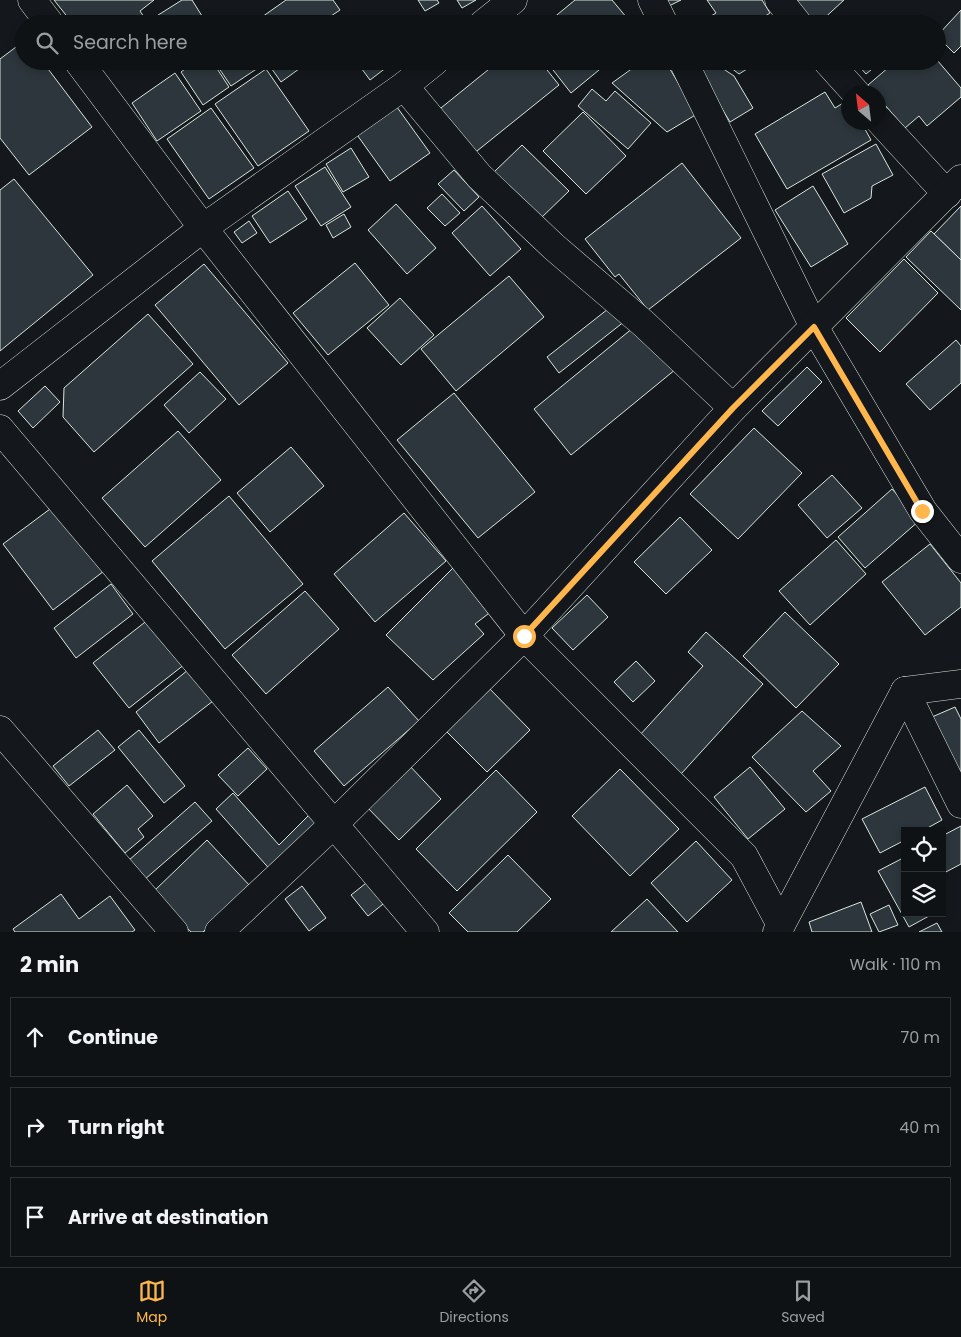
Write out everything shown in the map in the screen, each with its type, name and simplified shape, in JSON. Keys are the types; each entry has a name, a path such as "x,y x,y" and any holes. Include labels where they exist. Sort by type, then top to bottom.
{"street":[{"path":"32,0 43,15"},
{"path":"495,15 514,0"},
{"path":"652,0 660,15"},
{"path":"778,0 790,15"},
{"path":"85,70 203,228 524,636 744,856 779,928"},
{"path":"0,386 203,228 424,70"},
{"path":"686,70 814,327 922,511 961,558"},
{"path":"836,70 849,85"},
{"path":"404,86 479,176 554,247 644,324 733,408"},
{"path":"219,932 334,824 524,636 733,408 954,187 886,125"},
{"path":"0,429 424,932"},
{"path":"905,691 961,684"},
{"path":"779,928 905,691"},
{"path":"905,691 961,804"},
{"path":"0,730 174,932"}],"building":[{"path":"54,0 154,0 140,11 143,15 66,15"},
{"path":"182,0 192,0 201,15 158,15"},
{"path":"286,0 333,0 340,10 332,15 265,15"},
{"path":"418,0 437,0 439,3 425,11"},
{"path":"457,0 476,0 462,8"},
{"path":"575,0 612,0 624,15 557,15"},
{"path":"664,0 681,0 667,7"},
{"path":"707,0 762,0 770,13 767,15 713,15 716,13"},
{"path":"797,0 844,0 828,15 801,15 792,5"},
{"path":"961,10 961,46 954,53 946,45 946,26"},
{"path":"15,48 15,70 49,70 92,127 29,175 0,138 0,59"},
{"path":"184,70 218,70 229,87 203,105 181,72"},
{"path":"220,70 255,70 231,86"},
{"path":"267,70 309,131 258,166 215,104"},
{"path":"273,70 298,70 281,82"},
{"path":"363,70 383,70 370,80"},
{"path":"488,70 547,70 559,85 472,155 436,112"},
{"path":"553,70 599,70 571,93"},
{"path":"630,70 670,70 697,114 667,132 612,83"},
{"path":"699,70 725,70 734,76 753,108 730,122"},
{"path":"734,70 745,70 739,74"},
{"path":"862,70 871,70 866,74"},
{"path":"886,70 946,70 961,88 961,97 927,126 919,116 905,128 886,106 886,85 868,85"},
{"path":"175,73 201,111 157,141 132,103"},
{"path":"592,89 606,101 615,91 651,123 628,149 578,106"},
{"path":"825,92 835,108 841,104 841,130 865,130 871,140 787,189 755,134"},
{"path":"394,103 430,153 390,181 355,132"},
{"path":"211,108 254,168 209,199 167,139"},
{"path":"583,112 626,156 586,194 543,151"},
{"path":"876,144 893,175 872,186 871,198 844,213 822,174"},
{"path":"522,145 569,191 540,219 493,173"},
{"path":"351,148 369,177 343,192 326,164"},
{"path":"682,163 741,238 648,310 619,274 615,277 585,239"},
{"path":"325,167 351,207 321,226 295,186"},
{"path":"454,170 479,197 464,211 438,184"},
{"path":"14,179 93,275 0,351 0,190"},
{"path":"813,186 848,244 811,267 775,210"},
{"path":"288,191 307,219 270,243 252,216"},
{"path":"442,194 460,213 445,226 427,208"},
{"path":"396,204 436,248 407,274 368,230"},
{"path":"482,206 521,249 490,276 452,233"},
{"path":"961,206 961,260 934,234"},
{"path":"344,214 351,227 333,238 326,225"},
{"path":"249,221 257,233 242,243 234,232"},
{"path":"931,231 961,260 961,310 906,257"},
{"path":"904,259 938,293 880,352 846,318"},
{"path":"355,263 389,305 328,355 293,313"},
{"path":"204,264 288,363 239,405 155,305"},
{"path":"509,276 544,317 456,391 421,349"},
{"path":"400,298 434,335 401,365 367,328"},
{"path":"608,309 625,321 559,373 547,357"},
{"path":"148,314 193,364 94,452 63,417 64,388"},
{"path":"639,323 676,369 571,455 534,409"},
{"path":"956,340 961,346 961,383 930,410 906,384"},
{"path":"807,367 822,382 778,426 762,411"},
{"path":"200,372 226,399 189,433 164,405"},
{"path":"45,386 60,402 33,428 18,411"},
{"path":"454,393 535,492 478,538 397,440"},
{"path":"754,428 802,473 738,539 690,494"},
{"path":"178,431 221,480 145,547 102,498"},
{"path":"291,447 324,486 270,532 237,493"},
{"path":"832,475 862,508 827,538 798,505"},
{"path":"892,489 920,520 865,568 838,537"},
{"path":"229,496 303,584 225,649 152,561"},
{"path":"54,506 104,571 53,610 3,544"},
{"path":"404,513 446,561 375,622 334,574"},
{"path":"680,517 712,550 666,594 634,562"},
{"path":"836,540 866,574 810,625 779,591"},
{"path":"930,544 961,583 961,607 925,635 882,582"},
{"path":"457,564 497,607 475,624 484,634 433,680 386,635"},
{"path":"111,584 133,614 76,658 54,628"},
{"path":"305,591 339,629 266,694 232,655"},
{"path":"587,595 608,617 573,650 552,628"},
{"path":"785,612 839,664 796,708 743,656"},
{"path":"149,619 185,664 129,708 93,663"},
{"path":"706,632 763,684 681,774 639,736 703,666 688,652"},
{"path":"636,661 655,681 633,702 614,682"},
{"path":"188,670 213,701 159,743 136,712"},
{"path":"486,685 530,730 487,772 443,728"},
{"path":"388,687 419,721 344,786 314,751"},
{"path":"955,707 961,719 961,780 932,717"},
{"path":"802,711 841,746 813,771 831,791 806,812 752,757"},
{"path":"98,730 115,750 69,786 53,766"},
{"path":"139,730 185,786 164,803 118,747"},
{"path":"248,748 267,769 238,796 218,775"},
{"path":"408,764 441,799 399,840 366,806"},
{"path":"750,767 785,809 748,839 714,797"},
{"path":"620,769 679,829 630,876 572,816"},
{"path":"496,770 537,812 457,891 416,849"},
{"path":"127,785 153,816 138,829 144,837 125,853 93,814"},
{"path":"925,787 942,820 929,827 901,827 901,842 880,853 862,819"},
{"path":"233,793 279,845 311,813 323,824 274,874 216,809"},
{"path":"195,802 212,821 144,880 128,861"},
{"path":"961,826 961,864 946,872 946,834"},
{"path":"207,840 251,887 203,932 191,932 153,892"},
{"path":"696,841 732,880 687,922 651,883"},
{"path":"508,855 551,899 517,932 468,932 449,913"},
{"path":"901,859 901,913 878,871"},
{"path":"370,880 387,901 368,916 351,895"},
{"path":"302,886 326,918 309,931 285,899"},
{"path":"61,894 79,919 110,896 135,930 132,932 15,932 13,929"},
{"path":"647,899 678,932 611,932"},
{"path":"861,902 872,932 812,932 809,922"},
{"path":"889,905 898,925 879,932 870,914"},
{"path":"903,917 927,917 909,927"},
{"path":"937,923 942,932 919,932"}],"route":[{"path":"524,636 733,408 814,327 922,511"}]}
